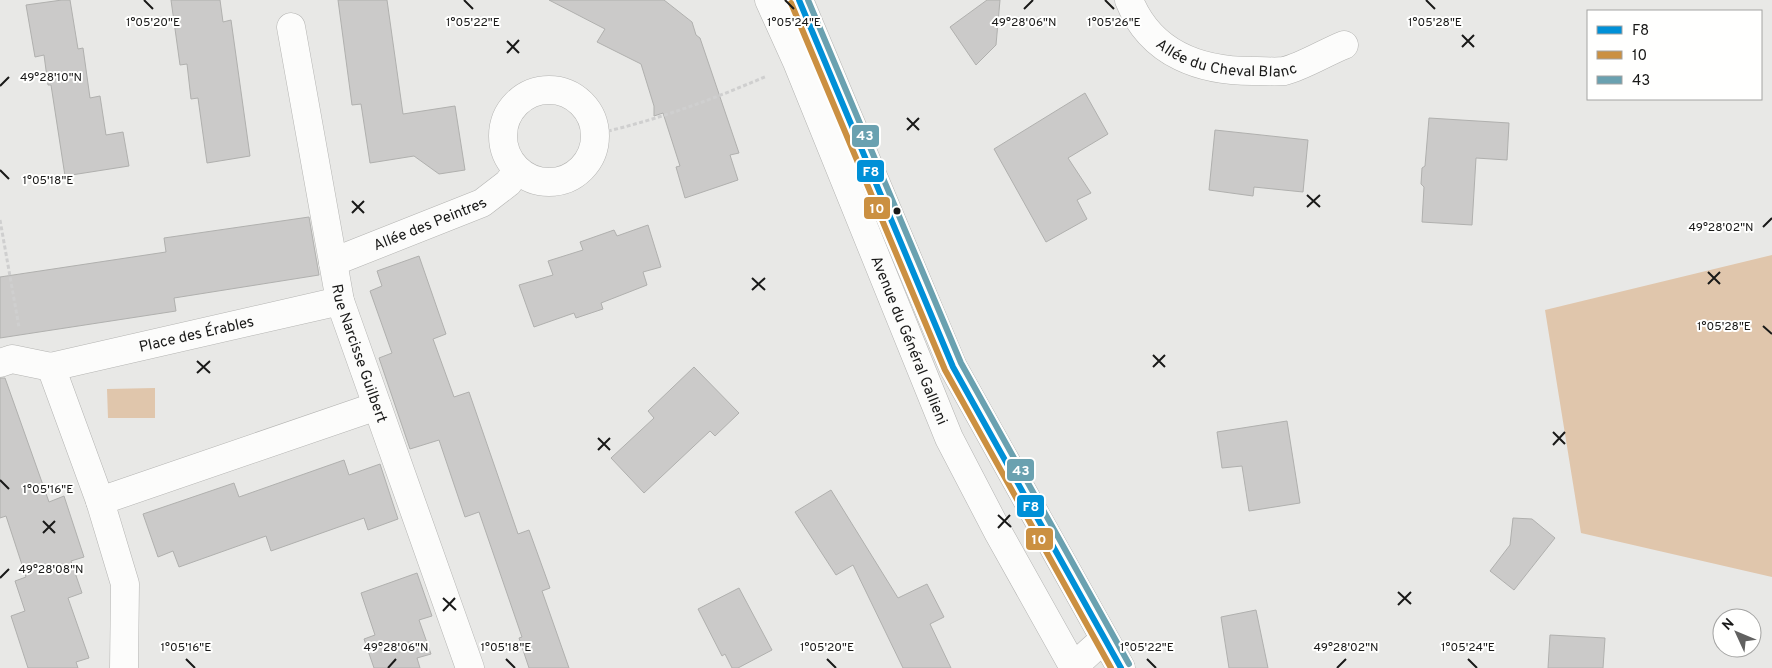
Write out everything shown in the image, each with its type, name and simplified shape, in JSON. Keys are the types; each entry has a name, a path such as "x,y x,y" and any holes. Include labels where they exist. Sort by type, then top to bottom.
{"street":[{"name":"Avenue du Général Gallieni","path":"769,0 797,62 949,438 999,534 1073,668"},
{"name":"Avenue du Général Gallieni","path":"800,0 953,367 1121,668"},
{"name":"Allée du Cheval Blanc","path":"1129,0 1135,14 1156,41 1188,62 1230,72 1284,71 1344,45"},
{"name":"Rue Narcisse Guilbert","path":"291,27 340,301 470,668"},
{"path":"549,89 563,91 576,98 589,114 595,134 594,148 589,160 580,171 569,178 556,182 542,182 529,178 517,171 508,160 503,147 502,133 505,120 512,107 522,97 535,91 549,89"},
{"name":"Allée des Peintres","path":"333,262 482,203 508,183 517,171"},
{"name":"Place des Érables","path":"25,364 340,301"},
{"path":"25,364 100,501 125,584 124,668"},
{"path":"100,501 377,406"},
{"path":"999,534 1034,514"},
{"path":"1073,668 1104,639"}],"path":[{"path":"595,134 633,126 715,99 797,62"},
{"path":"0,220 25,364"}],"shaded area":[{"path":"1772,255 1772,577 1581,533 1545,310"},
{"path":"155,388 155,418 108,418 107,389"}],"building":[{"path":"70,0 78,49 83,48 90,98 100,96 106,135 123,132 129,166 65,176 51,85 48,85 44,55 35,57 26,5"},
{"path":"171,0 220,0 223,22 231,20 250,156 207,163 198,98 191,99 187,64 180,65"},
{"path":"338,0 387,0 403,114 455,106 465,170 439,174 414,156 370,163 361,104 352,105"},
{"path":"549,0 664,0 692,22 696,35 700,38 739,153 730,155 738,180 685,198 676,167 680,166 663,113 654,116 654,106 641,64 597,42 605,29"},
{"path":"987,0 1000,0 996,45 976,65 950,27"},
{"path":"1085,93 1108,134 1068,158 1091,193 1077,200 1087,219 1046,242 994,149"},
{"path":"1429,118 1509,123 1507,160 1476,158 1472,225 1422,222 1424,187 1421,184 1422,168 1425,166"},
{"path":"1215,130 1308,140 1303,192 1254,187 1253,196 1209,190"},
{"path":"309,217 319,275 174,298 176,311 0,338 0,277 166,252 164,238"},
{"path":"648,225 661,267 643,272 647,285 601,303 603,309 576,318 574,313 534,327 519,285 553,275 548,261 583,250 580,242 614,230 617,236"},
{"path":"419,256 446,334 433,339 454,397 469,392 518,534 529,530 550,588 542,591 569,668 529,668 519,638 522,637 479,512 465,517 439,440 410,449 379,358 392,353 370,291 382,286 377,271"},
{"path":"694,367 739,413 715,436 710,431 644,493 611,458 654,418 648,411"},
{"path":"0,378 5,378 49,502 64,496 84,557 71,561 82,593 68,598 89,658 76,662 78,668 28,668 11,616 25,611 15,581 26,577 6,516 0,518"},
{"path":"1287,421 1300,503 1249,511 1242,466 1222,468 1217,432"},
{"path":"344,460 349,475 380,464 398,519 368,530 364,518 271,551 266,536 179,567 173,551 158,557 143,514 234,483 239,497"},
{"path":"831,490 898,598 927,584 944,617 930,624 951,668 903,668 853,565 836,575 795,512"},
{"path":"1513,518 1532,519 1555,538 1514,590 1490,571 1510,545"},
{"path":"417,573 432,616 419,620 431,654 417,658 420,668 374,668 364,639 375,635 361,593"},
{"path":"739,588 772,650 738,668 732,668 725,654 722,656 698,609"},
{"path":"1256,610 1268,668 1229,668 1221,617"},
{"path":"1550,635 1605,638 1603,668 1548,668"}],"transit line":[{"name":"F8","path":"799,0 953,367 1121,668"},
{"name":"43","path":"808,0 961,363 1129,664"},
{"name":"10","path":"791,3 945,370 1111,668"}]}
